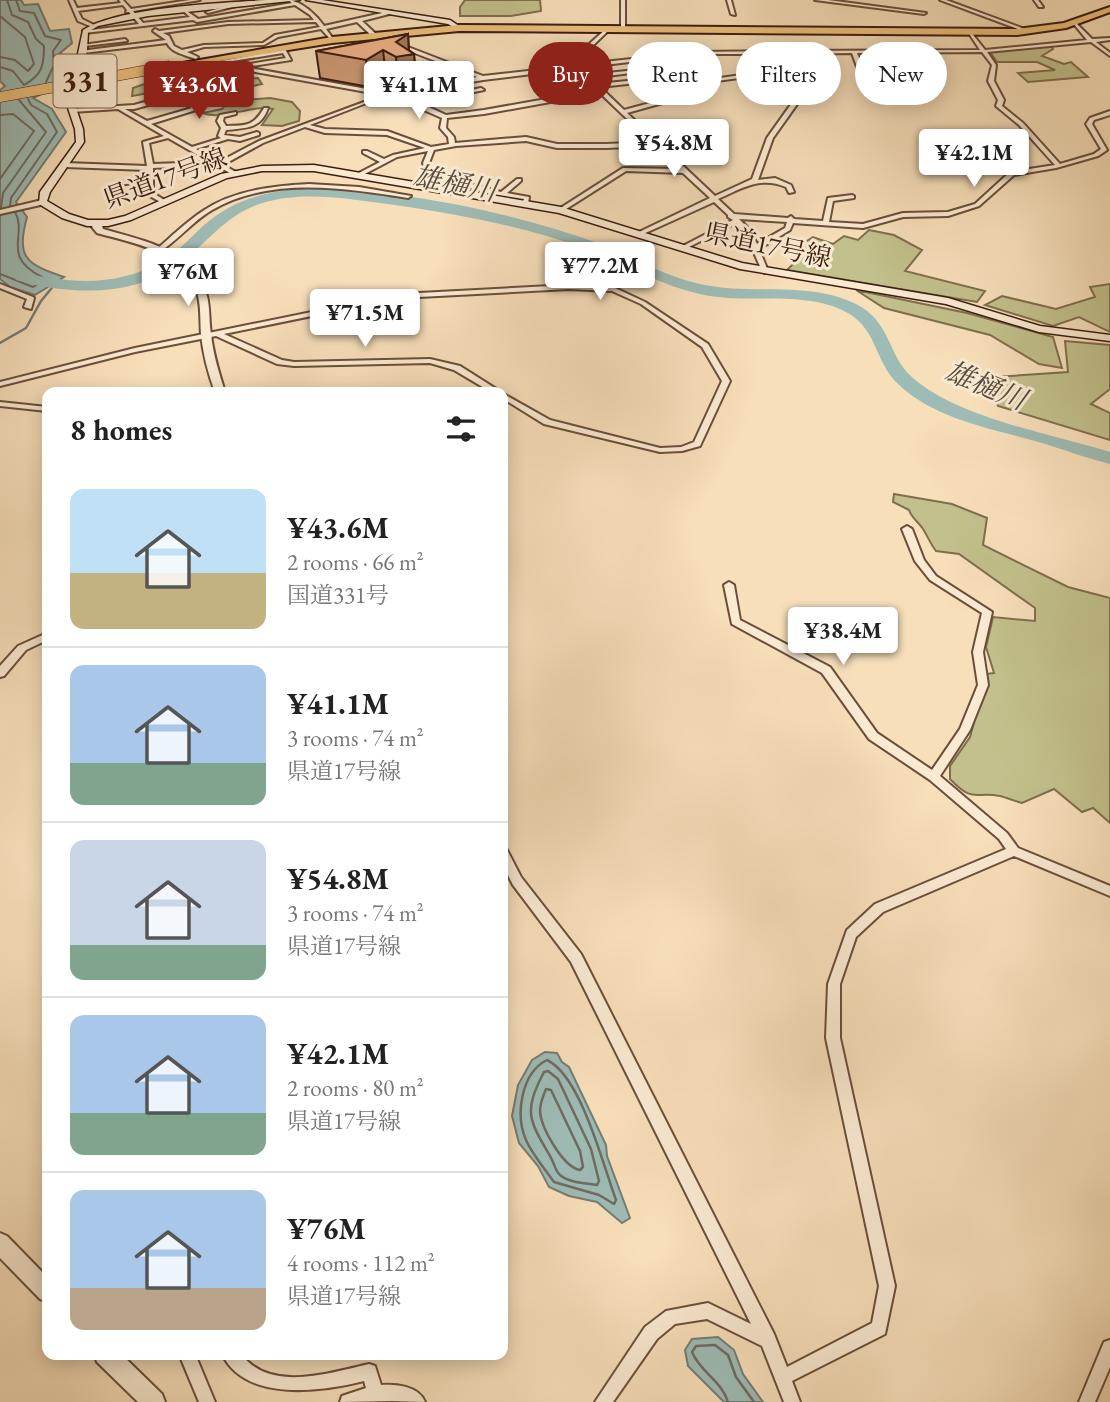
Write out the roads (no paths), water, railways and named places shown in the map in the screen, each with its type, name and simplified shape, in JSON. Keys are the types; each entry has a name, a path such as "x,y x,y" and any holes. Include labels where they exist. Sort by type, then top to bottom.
{"highway":[{"name":"331","path":"0,97 249,49 283,49 373,35 459,28 1028,31 1074,23 1110,9"}],"main road":[{"path":"85,32 92,25 165,8 194,18 238,4 283,0 294,3"},
{"path":"309,0 450,22 459,28"},
{"name":"県道17号線","path":"85,32 72,110 81,138 45,192 42,202 73,221 98,224 117,221 204,183 234,173 295,167 561,210 765,271 948,301 1040,329 1110,338"}],"street":[{"path":"71,0 80,20 92,25"},
{"path":"91,2 104,0"},
{"path":"75,10 154,1 165,8 198,0"},
{"path":"85,32 315,0"},
{"path":"622,0 623,29"},
{"path":"729,0 733,14"},
{"path":"817,0 924,13"},
{"path":"942,0 1028,31"},
{"path":"1036,0 1041,6"},
{"path":"121,3 143,25 161,33 172,47 196,58"},
{"path":"294,3 320,21 332,40"},
{"path":"180,52 204,46 249,49 269,42 276,36 359,21 391,12"},
{"path":"143,41 194,18 320,21"},
{"path":"359,21 373,35 484,78"},
{"path":"1074,23 1091,41 1110,55"},
{"path":"594,42 607,29"},
{"path":"970,32 994,65 991,82 1001,100 999,106 1021,124 1058,165"},
{"path":"841,52 986,51 1110,39"},
{"path":"84,49 143,41 169,41"},
{"path":"244,66 289,59 283,49 209,63 392,94 445,117 484,114 530,105"},
{"path":"613,63 682,54 736,52"},
{"path":"65,165 150,167 217,164 261,142 392,94 528,73"},
{"path":"624,112 682,96 708,81 736,77"},
{"path":"412,103 481,90"},
{"path":"72,110 141,105 176,94"},
{"path":"130,98 141,105"},
{"path":"148,123 197,108 182,101 171,103 164,99"},
{"path":"613,101 748,232 765,271"},
{"path":"752,183 770,138 794,105"},
{"path":"119,108 234,173"},
{"path":"210,129 253,125 259,122 266,109"},
{"path":"226,138 221,136 222,116 234,113"},
{"path":"683,248 733,218 791,218 863,226 903,215 948,214 977,205 1013,173 1058,165 1096,155 1104,150 1089,124 1093,119 1110,113"},
{"path":"445,117 443,128 451,137 452,145"},
{"path":"306,125 319,132 341,130 388,133 432,149"},
{"path":"193,148 226,138 240,139 257,134"},
{"path":"164,202 150,194 146,142 170,135"},
{"path":"357,176 383,161 452,145 526,139 557,146 607,146 628,145 652,138"},
{"path":"432,149 426,163 429,174 439,179 527,198 525,204"},
{"path":"365,152 383,161"},
{"path":"561,210 625,169 685,171"},
{"path":"119,183 150,179"},
{"path":"502,194 519,180"},
{"path":"639,234 752,183 775,180 789,186 791,192"},
{"path":"159,250 213,207 266,190 333,185 408,196"},
{"path":"826,222 830,200 852,197"},
{"path":"0,212 42,202"},
{"path":"755,248 788,229 791,218"},
{"path":"98,224 96,227 100,231 159,250 179,261 191,272 201,288 212,336 210,363 218,387"},
{"path":"0,286 31,298 28,307"},
{"path":"0,384 135,349 212,336 400,296 569,287 613,289 643,303 705,346 726,381 697,444 682,449 660,450 548,422 508,399"},
{"path":"212,336 280,362 294,364 430,361 457,368 489,387"},
{"path":"0,404 42,408"},
{"path":"907,529 920,561 933,578 987,612 978,652 983,685 965,730 934,777"},
{"path":"729,585 735,622 826,670 873,736 890,750 934,777 1003,836 1014,851 1110,891"},
{"path":"0,673 22,648 42,638"},
{"path":"782,1378 879,1328 887,1286 832,1038 834,985 851,934 880,908 1014,851"},
{"path":"508,863 517,881 576,958 768,1340 792,1402"},
{"path":"0,1243 42,1287"},
{"path":"603,1402 651,1333 672,1317 708,1311 768,1340"},
{"path":"1087,1402 1110,1348"},
{"path":"111,1360 154,1402"},
{"path":"189,1360 206,1402"},
{"path":"232,1360 253,1381 272,1390 294,1390 369,1373 375,1391"},
{"path":"348,1402 375,1391 412,1398 417,1402"}],"water":[{"path":"0,0 21,0 24,5 38,4 50,31 69,29 72,43 59,54 59,69 55,81 46,91 33,98 52,109 66,132 16,202 27,217 23,242 27,258 41,268 64,277 35,295 10,287 0,279 0,90 5,86 0,81"},
{"path":"545,1052 557,1053 569,1067 606,1145 607,1156 630,1218 622,1223 597,1202 569,1196 549,1187 538,1166 519,1143 512,1116 518,1085 532,1060"},
{"path":"718,1337 734,1350 743,1374 763,1402 724,1402 688,1366 685,1350 692,1339"}],"waterway":[{"name":"雄樋川","path":"22,277 39,282 76,286 133,280 151,274 176,259 226,215 247,203 273,196 328,194 434,207 556,234 601,249 673,281 703,290 810,296 849,307 872,323 896,371 921,394 978,419 1110,458"},
{"path":"0,343 26,328 41,301 55,284"}]}
